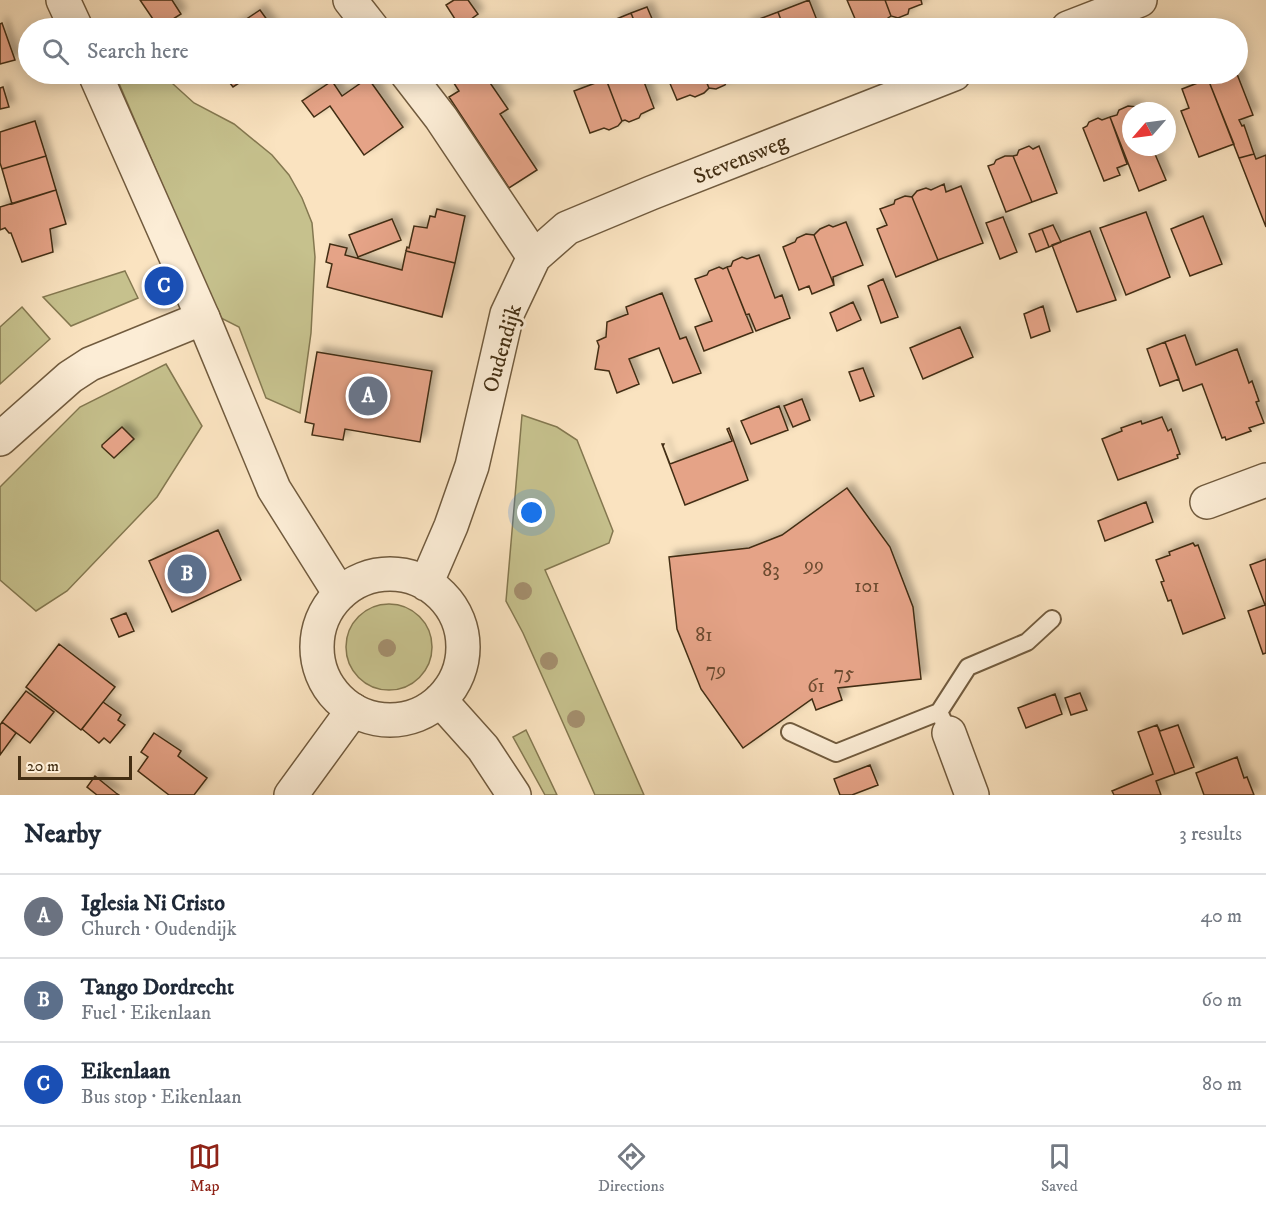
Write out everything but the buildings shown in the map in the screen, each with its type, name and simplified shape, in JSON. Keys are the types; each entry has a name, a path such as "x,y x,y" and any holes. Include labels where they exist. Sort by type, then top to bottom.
{"street":[{"path":"63,0 71,18"},
{"path":"350,0 364,18"},
{"path":"1094,18 1140,0"},
{"path":"99,84 274,489 340,594"},
{"path":"415,84 441,118 534,257"},
{"name":"Stevensweg","path":"534,257 567,228 929,84"},
{"name":"Oudendijk","path":"426,584 451,526 472,466 507,314 534,257"},
{"path":"0,439 70,377 90,364 202,318"},
{"path":"1207,502 1266,480"},
{"path":"397,575 426,584 447,602 454,613 462,639 460,666 456,679 440,700 428,710 413,716 398,720 383,720 353,710 331,690 324,677 317,648 322,619 340,594 366,578 397,575"},
{"path":"440,700 483,748 514,795"},
{"path":"291,795 353,710"},
{"path":"944,723 972,795"}],"lane":[{"path":"790,732 836,753 944,723 968,667 1027,642 1052,619"}],"shaded area":[{"path":"119,84 173,84 194,103 234,124 272,155 289,175 302,198 312,223 315,257 311,333 300,413 266,398 239,327 219,317"},
{"path":"125,271 138,298 71,326 43,297"},
{"path":"22,307 50,339 0,384 0,327"},
{"path":"166,364 202,426 157,497 67,591 36,611 0,580 0,487 80,407"},
{"path":"522,415 557,427 577,440 613,531 609,543 545,570 644,795 595,795 523,633 506,601"},
{"path":"389,604 406,607 420,616 429,630 432,647 429,664 420,678 406,687 389,690 372,687 358,678 349,664 346,647 349,630 358,616 372,607"},
{"path":"526,730 557,795 545,795 513,737"}],"place":[{"name":"Eikenlaan","path":"164,286"},
{"name":"Iglesia Ni Cristo","path":"368,396"},
{"name":"Tango Dordrecht","path":"187,574"}]}
